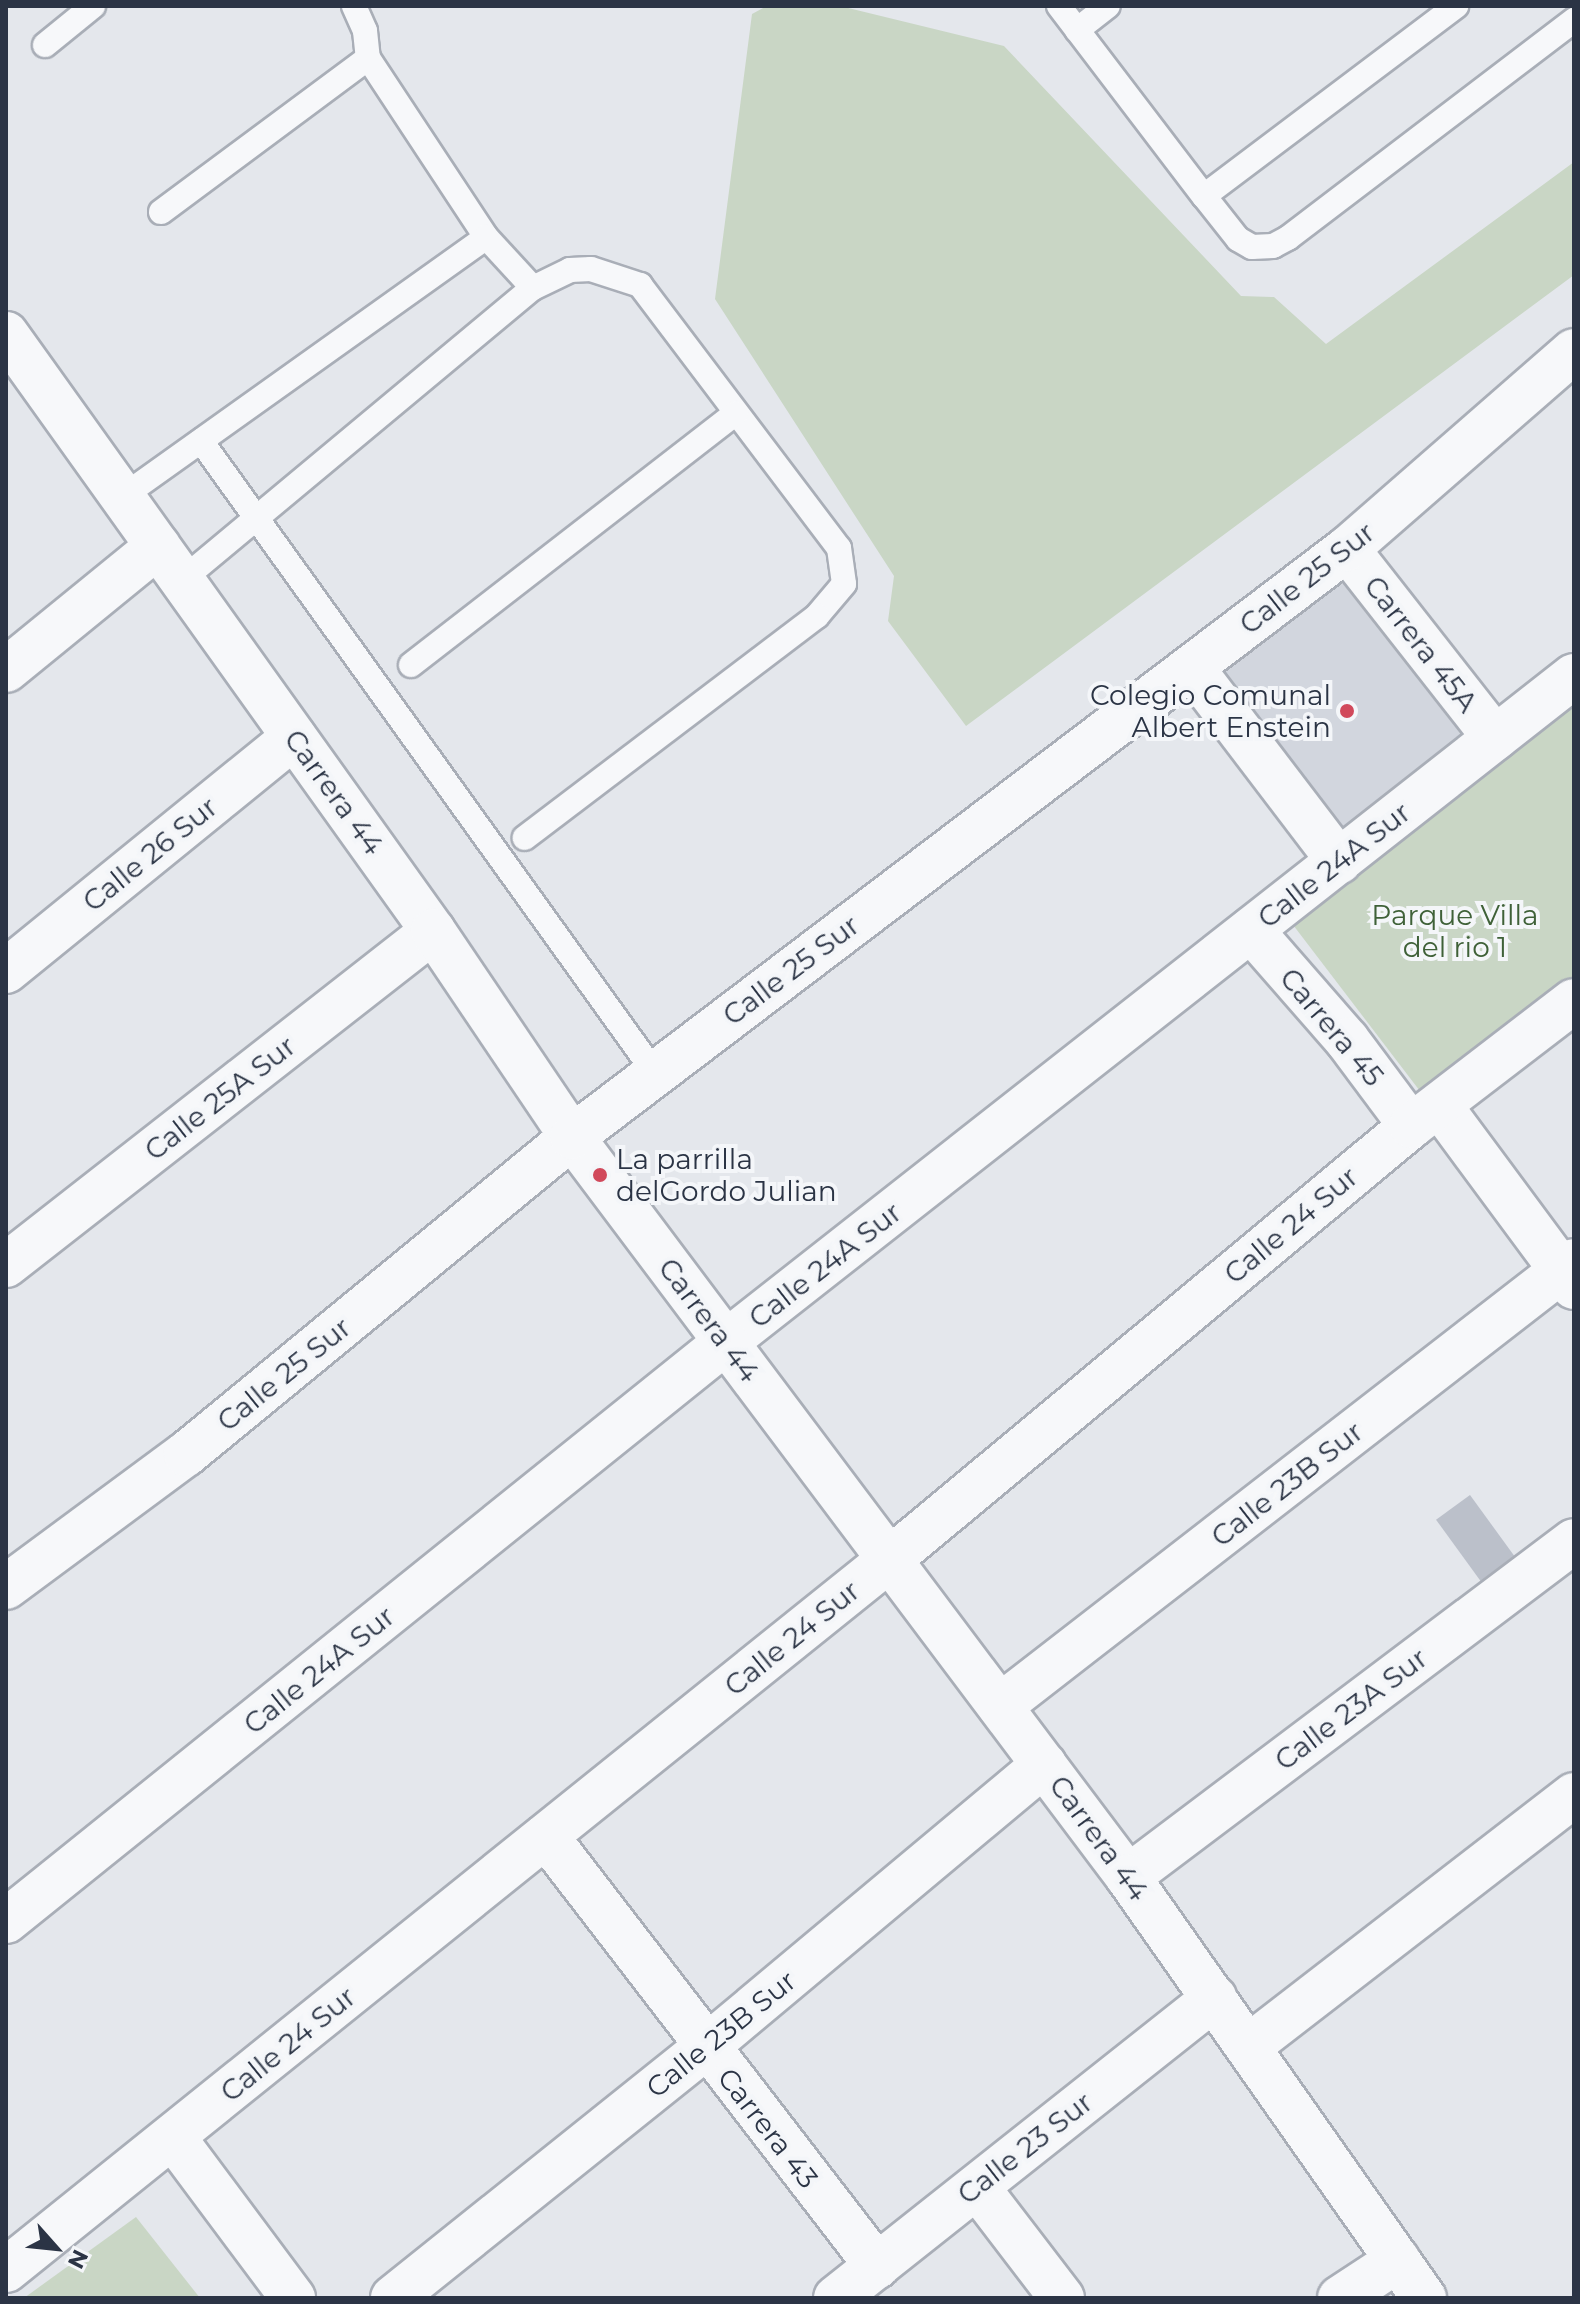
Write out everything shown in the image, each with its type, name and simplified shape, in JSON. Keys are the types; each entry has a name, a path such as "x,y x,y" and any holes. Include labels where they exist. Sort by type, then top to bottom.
{"street":[{"name":"Calle 25 Sur","path":"6,1587 186,1454 572,1137 1347,549 1574,351"},
{"name":"Carrera 44","path":"13,360 122,497 170,563 433,931 572,1137 1128,1877 1424,2298"},
{"name":"Carrera 45A","path":"1347,549 1495,738"},
{"path":"6,670 170,563"},
{"path":"1192,668 1339,861"},
{"name":"Calle 24A Sur","path":"6,1921 726,1342 1574,676"},
{"name":"Calle 26 Sur","path":"6,971 294,737"},
{"name":"Carrera 45","path":"1251,930 1347,1040 1425,1116 1570,1273"},
{"name":"Calle 25A Sur","path":"6,1265 433,931"},
{"name":"Calle 24 Sur","path":"6,2270 890,1559 1425,1116 1574,1001"},
{"name":"Calle 23B Sur","path":"1000,1706 1570,1273"},
{"name":"Calle 23A Sur","path":"1128,1877 1574,1541"},
{"name":"Calle 23B Sur","path":"393,2298 705,2048 1044,1765"},
{"path":"1248,2047 1574,1795"},
{"name":"Carrera 43","path":"546,1836 705,2048 877,2266"},
{"name":"Calle 23 Sur","path":"836,2298 1214,1998"},
{"path":"173,2137 293,2298"},
{"path":"977,2187 1062,2298"},
{"path":"1340,2298 1398,2260"}],"lane":[{"path":"45,45 93,6"},
{"path":"354,6 365,31 368,58 486,237 533,288"},
{"path":"1059,6 1238,239 1252,247 1273,246 1574,20"},
{"path":"1077,30 1108,6"},
{"path":"1204,196 1456,6"},
{"path":"161,212 368,58"},
{"path":"122,497 486,237"},
{"path":"170,563 256,522 533,288 570,270 591,269 640,285 839,548 846,566 844,584 817,616 525,838"},
{"path":"411,665 736,413"},
{"path":"201,441 256,522 655,1073"}],"shaded area":[{"name":"Colegio Comunal Albert Enstein","path":"1347,572 1481,738 1345,848 1211,682"}],"green space":[{"path":"767,6 840,6 1004,46 1241,296 1274,297 1326,344 1574,162 1574,275 966,726 888,621 894,576 715,299 752,14"},
{"name":"Parque Villa del rio 1","path":"1574,691 1574,984 1426,1099 1287,917"},
{"path":"136,2217 200,2298 24,2298"}],"building":[{"path":"1470,1495 1515,1557 1481,1582 1436,1520"}],"place":[{"name":"Colegio Comunal Albert Enstein","path":"1347,711"},
{"name":"La parrilla delGordo Julian","path":"600,1175"}]}
